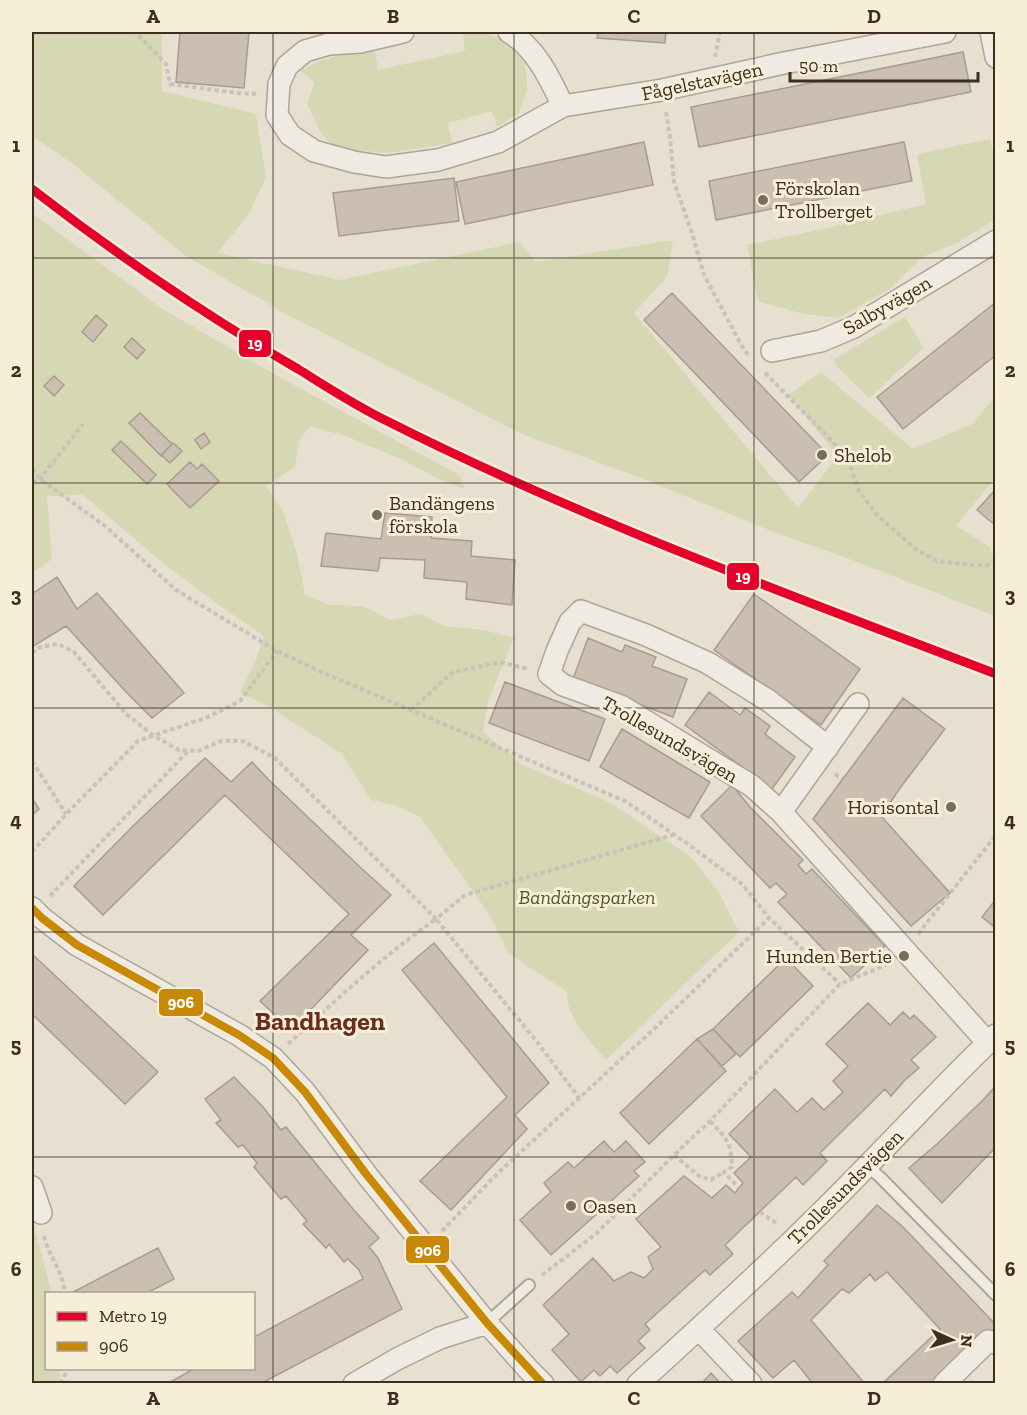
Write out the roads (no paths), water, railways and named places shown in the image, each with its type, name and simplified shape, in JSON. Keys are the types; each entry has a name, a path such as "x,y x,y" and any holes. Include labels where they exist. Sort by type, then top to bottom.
{"street":[{"name":"Fågelstavägen","path":"403,32 360,42 329,44 305,51 287,66 279,84 277,115 290,135 314,151 354,162 386,167 438,160 498,142 563,106 662,90 804,59 945,32"},
{"path":"510,32 529,48 547,74 563,106"},
{"path":"990,32 996,57"},
{"name":"Salbyvägen","path":"765,359 821,341 854,327 996,241"},
{"name":"Trollesundsvägen","path":"638,1383 788,1245 992,1039 899,956 781,812 752,786 621,706 563,685 549,674 570,622 581,611 646,634 708,663 769,701 828,747"},
{"path":"781,812 858,704"},
{"path":"33,910 77,945 238,1035 273,1058 305,1092 366,1174 487,1323 543,1383"},
{"path":"32,1187 42,1213"},
{"path":"354,1383 440,1338 487,1323"},
{"path":"699,1329 752,1383"},
{"path":"944,1383 988,1341 996,1343"}],"lane":[{"path":"867,1166 996,1295"},
{"path":"487,1323 529,1285"}],"metro line":[{"name":"19","path":"32,189 129,261 195,306 375,415 461,457 612,524 996,674"}],"place":[{"name":"Förskolan Trollberget","path":"763,200"},
{"name":"Shelob","path":"822,455"},
{"name":"Bandängens förskola","path":"377,515"},
{"name":"Horisontal","path":"951,807"},
{"name":"Hunden Bertie","path":"904,956"},
{"name":"Oasen","path":"571,1206"}],"district":[{"name":"Bandhagen","path":"320,1021"}],"park label":[{"name":"Bandängsparken","path":"587,897"}]}
